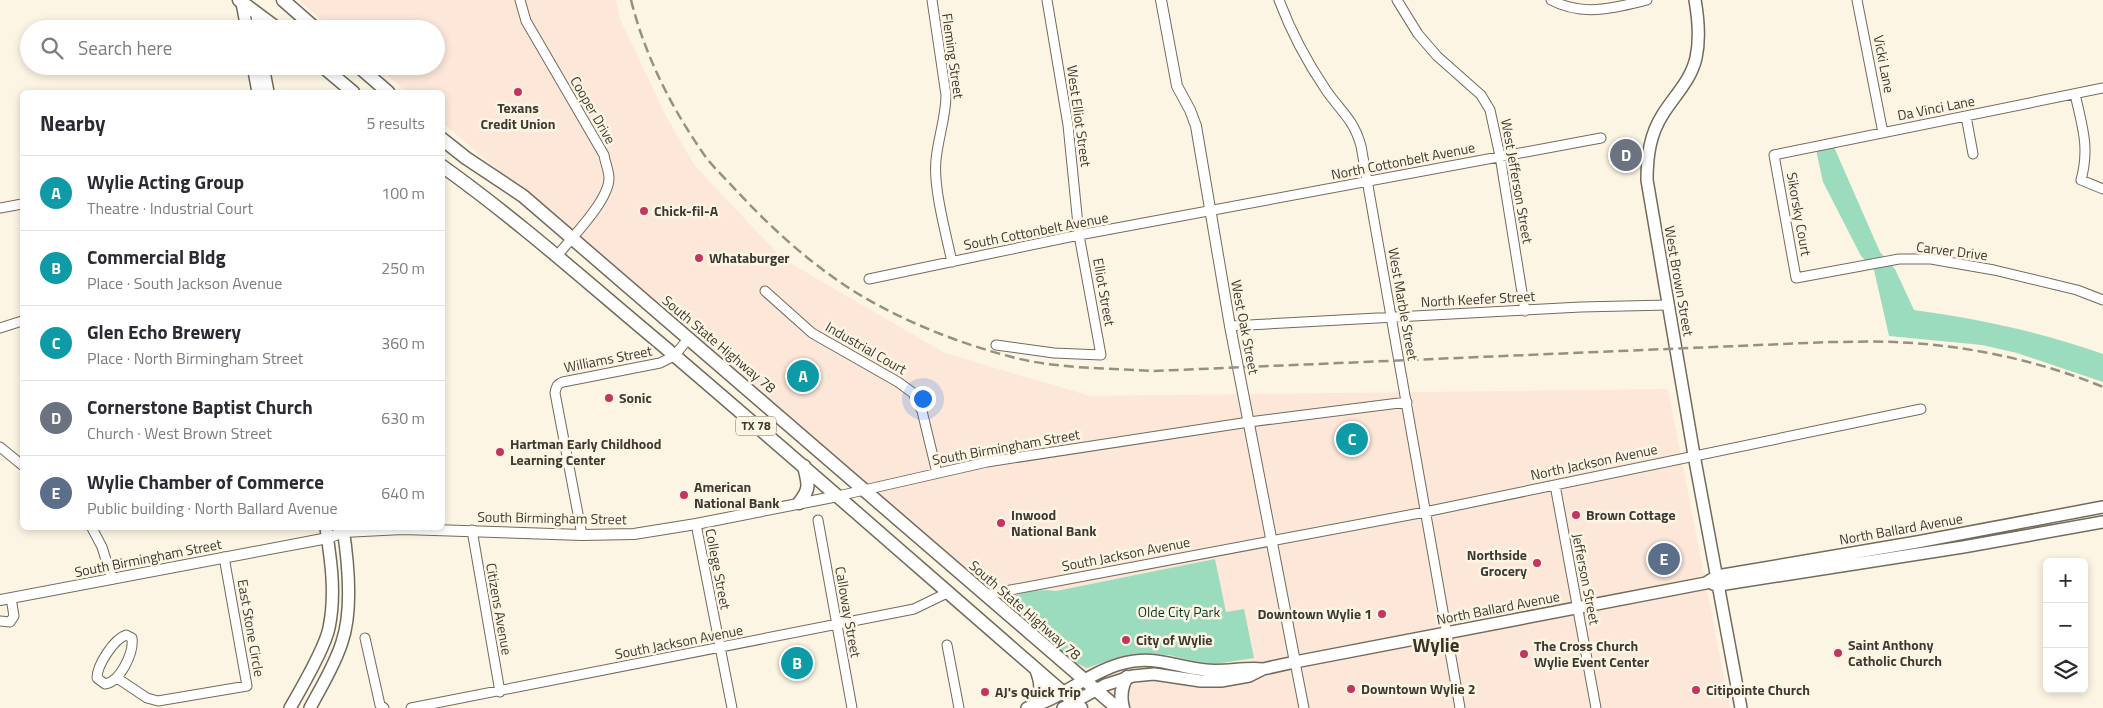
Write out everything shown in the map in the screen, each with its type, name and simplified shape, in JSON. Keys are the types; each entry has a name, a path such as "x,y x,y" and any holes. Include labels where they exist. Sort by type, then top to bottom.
{"main road":[{"path":"256,0 257,20"},
{"path":"283,0 306,20"},
{"name":"West Brown Street","path":"1695,0 1698,14 1696,56 1686,82 1658,123 1647,156 1647,180 1694,455 1741,708"},
{"path":"241,1 267,20"},
{"path":"241,1 245,20"},
{"path":"255,75 258,90"},
{"path":"265,75 268,90"},
{"path":"333,75 351,90"},
{"path":"368,75 386,90"},
{"name":"South State Highway 78","path":"445,140 466,158 523,196 1083,680"},
{"name":"TX 78","path":"445,168 500,208 804,466 1063,693 1072,706"},
{"path":"799,503 808,488 804,466"},
{"name":"North Ballard Avenue","path":"1718,581 2103,506"},
{"name":"North Ballard Avenue","path":"1263,668 1706,582 1954,549 2103,522"},
{"path":"310,708 343,642 349,601 348,565 343,530"},
{"path":"290,708 329,630 333,600 332,564 327,533"},
{"path":"1029,707 1063,693 1083,680 1110,667 1140,660 1163,661 1206,670 1246,667 1263,668"},
{"path":"1072,706 1095,690 1127,677 1154,674 1201,681 1221,681 1249,676 1263,668"},
{"path":"1029,707 1041,691 1036,669"},
{"path":"1123,708 1120,697 1127,677"},
{"name":"TX 78","path":"1083,680 1116,708"}],"street":[{"name":"Cooper Drive","path":"520,0 526,21 604,155 609,179 605,193 597,205 557,256"},
{"name":"Fleming Street","path":"932,0 946,95 946,109 938,141 935,174 952,262"},
{"name":"West Elliot Street","path":"1047,0 1068,125 1079,235"},
{"name":"West Oak Street","path":"1161,0 1177,86 1196,126 1230,326 1295,662"},
{"name":"West Marble Street","path":"1279,0 1288,24 1314,71 1351,120 1357,132 1392,316 1460,708"},
{"name":"West Jefferson Street","path":"1397,0 1418,34 1437,56 1461,76 1486,102 1500,156 1525,310"},
{"path":"1551,0 1573,9 1585,11 1613,8 1647,0"},
{"name":"Vicki Lane","path":"1857,0 1883,133"},
{"name":"Da Vinci Lane","path":"1774,155 2103,88"},
{"path":"2075,94 2086,146 2085,166 2081,180 2103,189"},
{"path":"1966,116 1973,154"},
{"name":"North Cottonbelt Avenue","path":"1210,212 1601,138"},
{"name":"Sikorsky Court","path":"1774,155 1796,278"},
{"path":"0,208 20,204"},
{"name":"South Cottonbelt Avenue","path":"868,279 1079,235 1210,212"},
{"name":"Elliot Street","path":"996,345 1054,353 1101,355 1079,235"},
{"name":"Carver Drive","path":"1796,278 1899,260 1931,259 1994,270 2077,290 2103,300"},
{"name":"Industrial Court","path":"765,291 812,333 898,382 912,393 922,411 936,473"},
{"name":"North Keefer Street","path":"1230,326 1392,316 1668,305"},
{"path":"0,328 20,322"},
{"name":"Williams Street","path":"582,535 562,436 555,388 563,382 660,363 674,356 689,338"},
{"name":"South Birmingham Street","path":"445,530 582,535 634,534 866,491 987,462 1249,422 1407,402"},
{"name":"North Jackson Avenue","path":"1272,541 1425,512 1921,409"},
{"path":"0,447 20,462"},
{"name":"Jefferson Street","path":"1554,485 1596,708"},
{"name":"Calloway Street","path":"818,520 852,708"},
{"name":"College Street","path":"696,524 732,708"},
{"path":"93,530 102,547 112,579"},
{"name":"South Birmingham Street","path":"0,600 224,557 343,530"},
{"name":"Citizens Avenue","path":"472,530 500,692"},
{"name":"South Jackson Avenue","path":"984,595 1272,541"},
{"name":"East Stone Circle","path":"117,678 147,698 158,701 248,686 224,557"},
{"name":"South Jackson Avenue","path":"411,708 720,649 914,609 949,592"},
{"path":"0,622 10,622 14,616 11,598"},
{"path":"126,635 132,638 133,647 117,678 111,684 105,684 97,678 97,670 119,638 126,635"},
{"path":"365,638 382,707"},
{"path":"947,645 959,708"},
{"path":"1295,662 1304,708"}],"shaded area":[{"path":"299,0 616,0 620,19 666,116 695,166 783,259 945,353 1090,396 1668,389 1730,708 1126,708 445,125 445,90 405,90 387,75 445,75 445,20 322,20"}],"green space":[{"path":"1834,147 1880,252 1895,269 1914,310 2010,327 2057,339 2103,354 2103,382 2017,353 1982,345 1889,336 1874,270 1861,256 1823,182 1816,150"},
{"name":"Olde City Park","path":"1215,559 1226,612 1244,609 1254,658 1215,664 1169,655 1137,654 1113,659 1087,668 1076,663 1010,606 1010,599 1026,592 1056,591"}],"railway":[{"path":"631,0 652,62 681,120 715,168 774,229 804,255 870,301 909,321 950,338 1012,357 1064,366 1154,371 1830,342 1887,342 1948,346 1974,350 2053,369 2103,387"}],"place":[{"name":"Texans Credit Union","path":"518,92"},
{"name":"Cornerstone Baptist Church","path":"1626,155"},
{"name":"Chick-fil-A","path":"644,211"},
{"name":"Whataburger","path":"699,258"},
{"name":"Wylie Acting Group","path":"803,376"},
{"name":"Sonic","path":"609,398"},
{"name":"Glen Echo Brewery","path":"1352,439"},
{"name":"Hartman Early Childhood Learning Center","path":"500,452"},
{"name":"American National Bank","path":"684,495"},
{"name":"Brown Cottage","path":"1576,515"},
{"name":"Inwood National Bank","path":"1001,523"},
{"name":"Wylie Chamber of Commerce","path":"1664,559"},
{"name":"Northside Grocery","path":"1537,563"},
{"name":"Downtown Wylie 1","path":"1382,614"},
{"name":"City of Wylie","path":"1126,640"},
{"name":"Saint Anthony Catholic Church","path":"1838,653"},
{"name":"The Cross Church Wylie Event Center","path":"1524,654"},
{"name":"Commercial Bldg","path":"797,663"},
{"name":"Downtown Wylie 2","path":"1351,689"},
{"name":"Citipointe Church","path":"1696,690"},
{"name":"AJ's Quick Trip","path":"985,692"}],"district":[{"name":"Wylie","path":"1436,645"}]}
